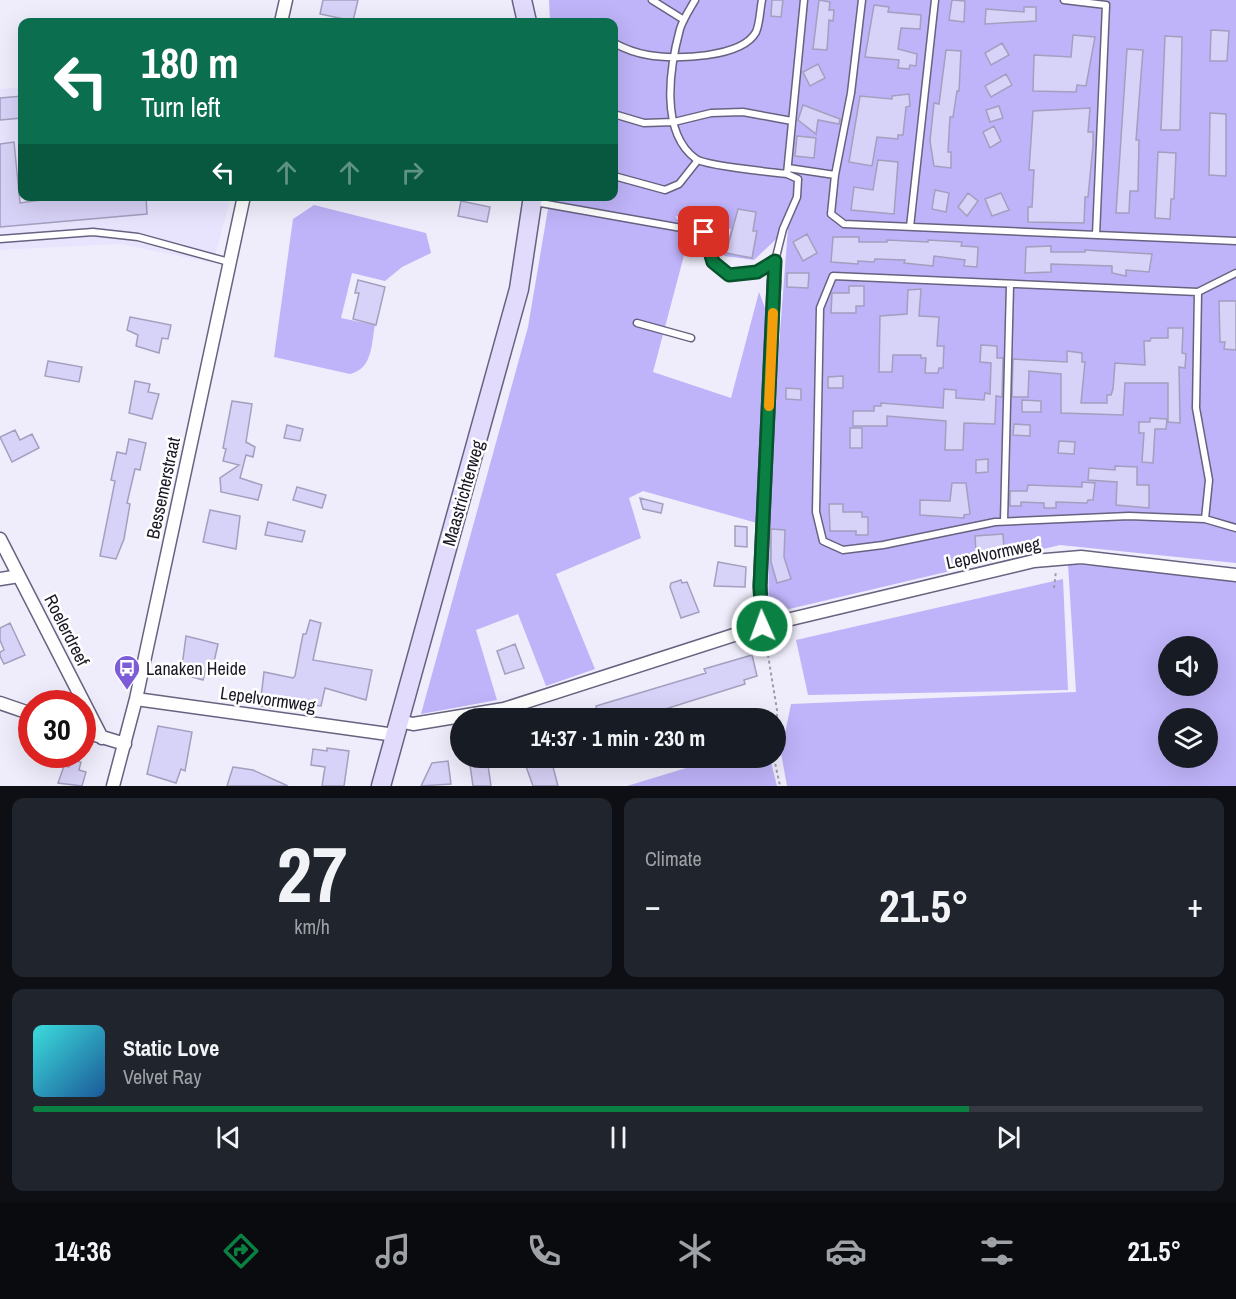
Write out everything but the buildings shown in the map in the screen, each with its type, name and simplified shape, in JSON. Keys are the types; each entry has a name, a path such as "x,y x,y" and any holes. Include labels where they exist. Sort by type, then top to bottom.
{"main road":[{"path":"522,0 526,18"},
{"name":"Maastrichterweg","path":"381,786 519,289 532,201"}],"street":[{"path":"282,18 286,0"},
{"name":"Bessemerstraat","path":"113,786 136,699 243,201"},
{"path":"762,626 760,586 774,281"},
{"name":"Roelerdreef","path":"0,538 102,738"},
{"name":"Lepelvormweg","path":"136,699 397,728 504,709 762,626 1034,561 1081,557 1236,575"},
{"path":"0,579 19,576"},
{"path":"0,703 18,709"},
{"path":"96,736 125,744"}],"lane":[{"path":"652,0 684,20"},
{"path":"695,0 684,20 670,84 670,111 682,144 698,160 834,175"},
{"path":"618,44 649,56 675,57 730,51 745,45 757,31 762,0"},
{"path":"787,171 804,0"},
{"path":"862,0 851,93 834,175 831,214 844,224 1236,241"},
{"path":"910,227 935,0"},
{"path":"1064,0 1107,3 1096,235"},
{"path":"618,115 644,123 674,122 711,113 743,112 792,120"},
{"path":"618,177 665,190 679,184 698,160"},
{"path":"774,281 775,261 783,229 797,197 798,179 787,171"},
{"path":"542,201 704,232 713,262 729,275 757,272 775,261"},
{"path":"0,239 93,232 126,236 230,262"},
{"path":"1236,273 1198,292 833,276 820,308 816,512 823,542 843,550 1004,521 1128,516 1205,519 1236,528"},
{"path":"1004,521 1010,285"},
{"path":"1198,292 1196,408 1209,480 1205,519"},
{"path":"637,323 691,338"}],"path":[{"path":"1054,588 1056,559"},
{"path":"762,626 777,708"},
{"path":"776,768 780,786"}],"shaded area":[{"path":"549,0 1236,0 1236,563 1060,545 768,614 771,449 788,228 754,260 724,256 731,229 675,216 705,257 686,248 653,372 731,398 759,292 767,313 757,523 643,491 629,498 641,538 556,574 595,669 546,686 518,614 476,630 497,700 421,714 528,327 549,201 618,201 618,18 550,18"},
{"path":"18,87 18,201 230,201 213,263 120,244 0,250 0,89"},
{"path":"314,205 426,233 431,253 402,267 385,281 352,273 341,318 375,325 367,361 358,371 350,374 274,357 293,219"},
{"path":"1068,564 1236,576 1236,786 787,786 784,768 786,768 786,728 791,704 1076,692"},
{"path":"1063,579 1068,690 808,695 796,640"},
{"path":"686,768 772,768 777,786 627,786"}],"slow traffic":[{"path":"769,406 773,313"}],"place":[{"name":"Lanaken Heide","path":"127,691"}],"route":[{"path":"704,232 713,262 729,275 757,272 775,261 760,586 762,626"}]}
